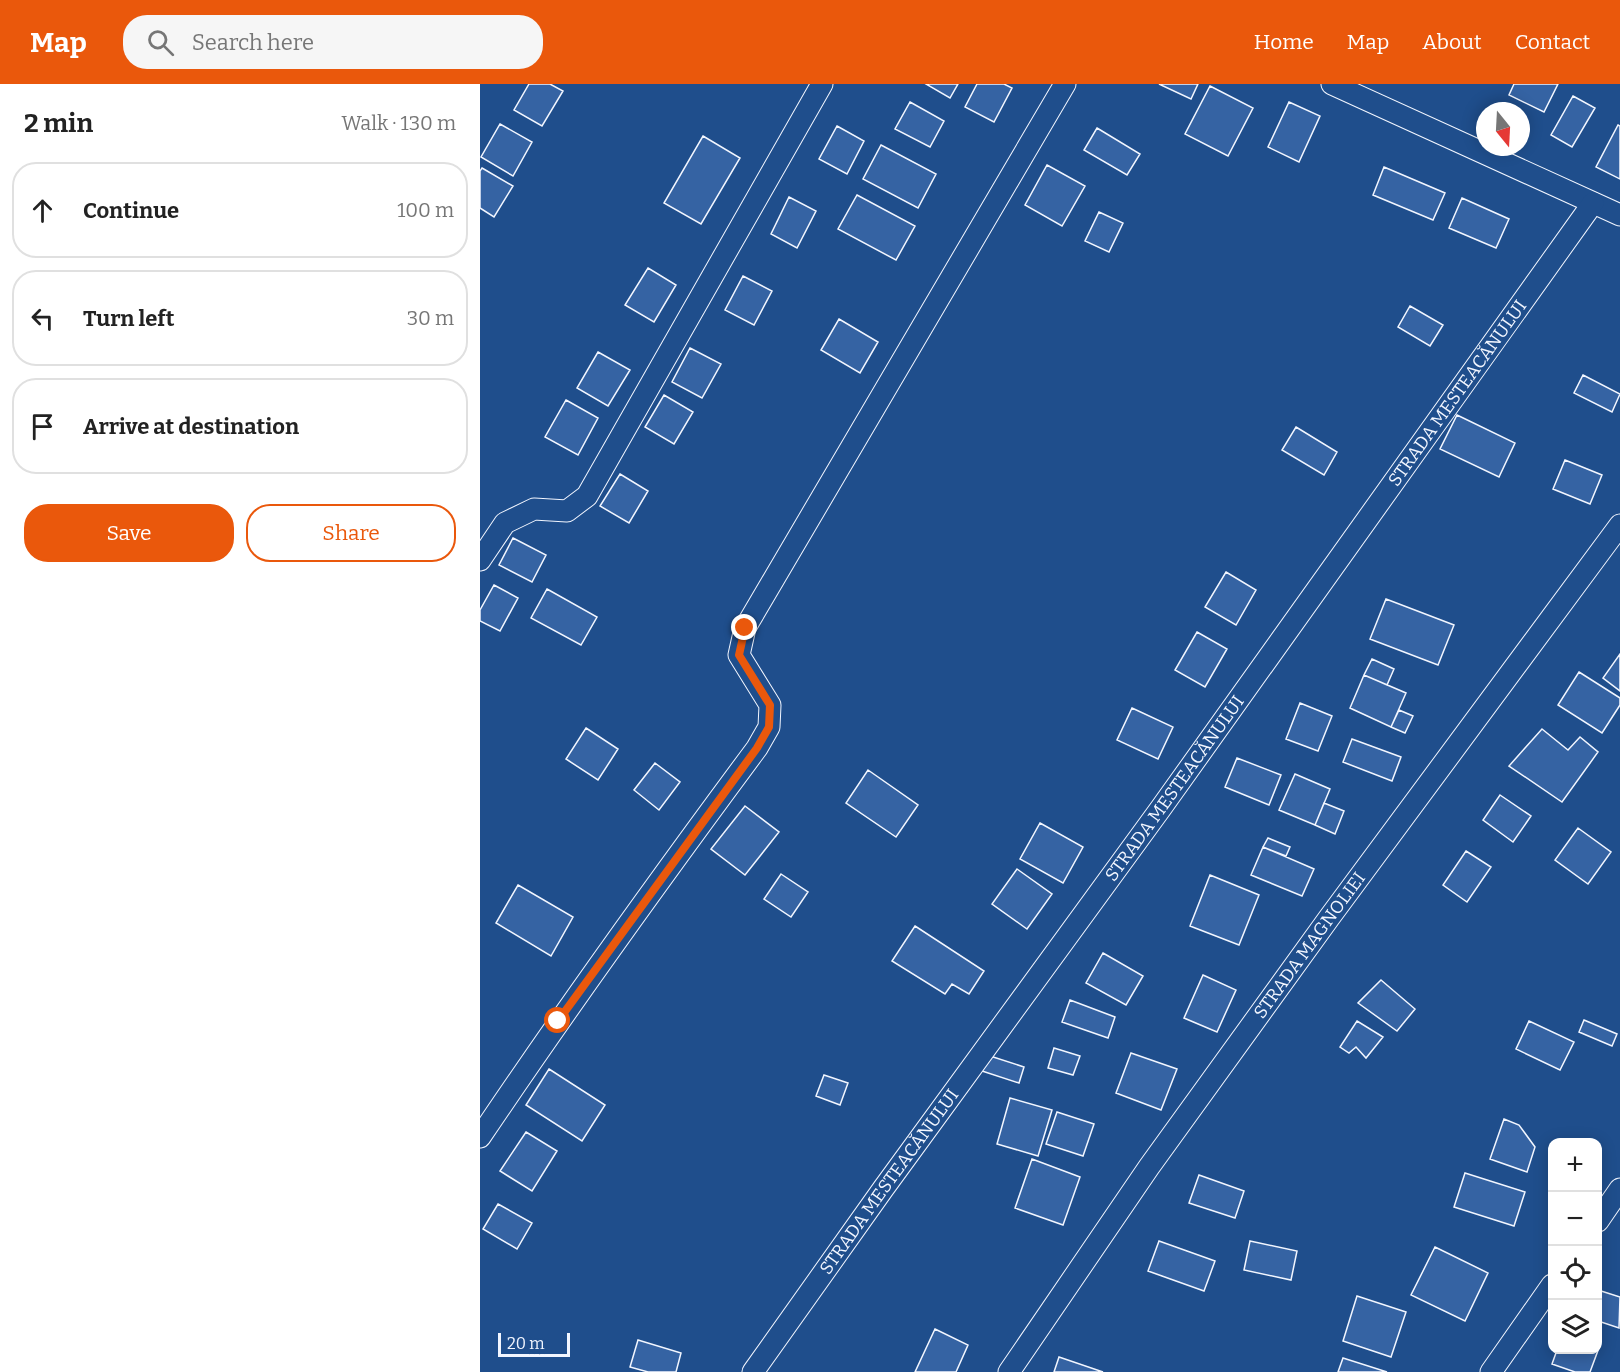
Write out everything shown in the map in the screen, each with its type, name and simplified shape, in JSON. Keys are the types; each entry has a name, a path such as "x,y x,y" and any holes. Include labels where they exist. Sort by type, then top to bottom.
{"street":[{"path":"480,560 505,523 534,509 567,511 587,496 822,84"},
{"path":"480,1137 558,1021 757,748 769,727 770,705 739,655 745,628 1065,84"},
{"path":"1332,84 1620,215"},
{"name":"STRADA MESTEACĂNULUI","path":"753,1372 883,1189 1161,808 1593,203"},
{"name":"STRADA MAGNOLIEI","path":"1009,1372 1149,1167 1450,752 1544,630 1620,525"},
{"path":"1602,1215 1620,1189"},
{"path":"1491,1372 1548,1291"}],"building":[{"path":"529,84 550,84 563,91 542,126 514,110"},
{"path":"926,84 958,84 950,98"},
{"path":"977,84 1004,84 1012,88 994,122 965,107"},
{"path":"1159,84 1198,84 1191,99"},
{"path":"1514,84 1558,84 1544,112 1530,105 1530,102 1523,102 1509,95"},
{"path":"1210,86 1253,108 1228,156 1185,134"},
{"path":"1573,96 1595,108 1572,147 1551,135"},
{"path":"910,102 944,121 930,147 895,129"},
{"path":"1289,102 1320,116 1299,162 1268,147"},
{"path":"500,124 532,142 513,176 481,157"},
{"path":"1618,125 1620,126 1620,179 1596,167"},
{"path":"837,126 864,141 847,174 819,159"},
{"path":"1097,128 1140,154 1127,175 1084,150"},
{"path":"703,136 740,158 701,224 664,203"},
{"path":"881,145 936,174 918,208 863,179"},
{"path":"1047,165 1085,186 1062,226 1025,205"},
{"path":"1384,167 1445,193 1433,220 1373,195"},
{"path":"482,168 513,186 494,217 480,208 480,171"},
{"path":"857,195 915,226 896,260 838,229"},
{"path":"789,197 816,211 797,248 771,234"},
{"path":"1462,198 1509,219 1496,248 1449,228"},
{"path":"1099,212 1123,223 1109,252 1085,241"},
{"path":"648,268 676,285 654,322 625,305"},
{"path":"743,276 772,291 754,325 725,310"},
{"path":"1410,306 1443,325 1430,346 1398,327"},
{"path":"839,319 878,342 860,373 821,350"},
{"path":"690,348 721,364 702,398 672,382"},
{"path":"598,352 630,370 608,406 577,388"},
{"path":"1583,375 1620,394 1612,412 1574,393"},
{"path":"664,395 693,412 674,444 645,427"},
{"path":"566,400 598,418 578,455 545,437"},
{"path":"1457,415 1515,443 1499,477 1440,449"},
{"path":"1296,427 1337,452 1324,475 1282,450"},
{"path":"1565,460 1602,475 1590,504 1553,489"},
{"path":"620,474 648,491 629,523 600,506"},
{"path":"513,538 546,555 532,582 499,565"},
{"path":"1226,572 1256,590 1236,625 1205,607"},
{"path":"494,585 518,598 500,631 480,621 480,610"},
{"path":"547,589 597,617 581,645 531,618"},
{"path":"1386,599 1454,625 1438,665 1370,639"},
{"path":"1197,632 1227,649 1205,687 1175,670"},
{"path":"1620,654 1620,691 1603,678"},
{"path":"1372,659 1394,669 1387,685 1364,675"},
{"path":"1579,672 1620,698 1620,705 1602,733 1558,705"},
{"path":"1364,675 1406,693 1391,727 1350,708"},
{"path":"1300,703 1332,716 1318,751 1286,739"},
{"path":"1132,708 1173,727 1158,759 1117,740"},
{"path":"1399,710 1413,716 1405,733 1391,727"},
{"path":"586,728 618,749 598,780 566,759"},
{"path":"1542,729 1568,750 1580,737 1598,752 1562,802 1509,766"},
{"path":"1352,739 1401,757 1392,781 1343,762"},
{"path":"1237,758 1281,775 1269,805 1225,787"},
{"path":"655,763 680,782 659,810 634,790"},
{"path":"868,770 918,805 896,837 846,803"},
{"path":"1295,774 1330,789 1315,825 1279,810"},
{"path":"1500,795 1531,816 1513,842 1483,820"},
{"path":"1324,803 1344,811 1335,834 1315,825"},
{"path":"745,806 779,832 745,875 711,849"},
{"path":"1040,823 1083,847 1063,883 1020,859"},
{"path":"1578,828 1611,852 1588,884 1555,860"},
{"path":"1268,838 1290,847 1286,856 1263,847"},
{"path":"1263,847 1314,869 1302,896 1251,875"},
{"path":"1466,851 1491,867 1467,902 1443,885"},
{"path":"1017,869 1052,894 1027,929 992,904"},
{"path":"781,874 808,892 791,917 764,899"},
{"path":"1210,875 1259,895 1239,945 1190,926"},
{"path":"518,885 573,917 551,956 496,923"},
{"path":"915,926 984,971 969,994 952,984 945,994 892,961"},
{"path":"1103,953 1143,976 1126,1005 1086,983"},
{"path":"1203,975 1236,990 1217,1032 1184,1018"},
{"path":"1381,980 1415,1009 1397,1031 1358,1003"},
{"path":"1070,1000 1115,1017 1108,1038 1062,1022"},
{"path":"1584,1020 1617,1034 1612,1046 1579,1032"},
{"path":"1357,1021 1383,1037 1366,1058 1356,1047 1349,1053 1340,1047"},
{"path":"1529,1021 1574,1042 1560,1070 1516,1049"},
{"path":"1054,1048 1080,1056 1073,1075 1048,1068"},
{"path":"1131,1053 1177,1069 1161,1110 1116,1093"},
{"path":"987,1055 1024,1067 1019,1083 982,1071"},
{"path":"549,1069 605,1105 582,1141 526,1105"},
{"path":"824,1075 848,1083 840,1105 816,1096"},
{"path":"1010,1098 1052,1110 1038,1156 997,1144"},
{"path":"1057,1112 1094,1124 1083,1156 1046,1144"},
{"path":"1504,1119 1519,1125 1535,1147 1527,1172 1490,1159"},
{"path":"526,1132 557,1151 532,1191 500,1171"},
{"path":"1032,1159 1080,1177 1063,1225 1015,1208"},
{"path":"1465,1173 1525,1192 1514,1226 1454,1207"},
{"path":"1199,1175 1244,1191 1235,1218 1189,1203"},
{"path":"498,1204 532,1223 517,1249 483,1229"},
{"path":"1159,1241 1215,1261 1204,1291 1148,1271"},
{"path":"1250,1241 1297,1251 1291,1280 1244,1270"},
{"path":"1435,1247 1488,1273 1465,1321 1411,1295"},
{"path":"1602,1291 1620,1297 1619,1328 1602,1322"},
{"path":"1357,1296 1406,1312 1391,1357 1343,1341"},
{"path":"935,1329 968,1345 956,1372 915,1372"},
{"path":"638,1340 681,1353 676,1372 648,1372 630,1367"},
{"path":"1556,1354 1597,1354 1590,1372 1575,1372 1552,1364"},
{"path":"1059,1357 1103,1372 1054,1372"},
{"path":"1343,1358 1387,1372 1338,1372"}],"route":[{"path":"558,1021 757,748 769,727 770,705 739,655 745,628"}]}
